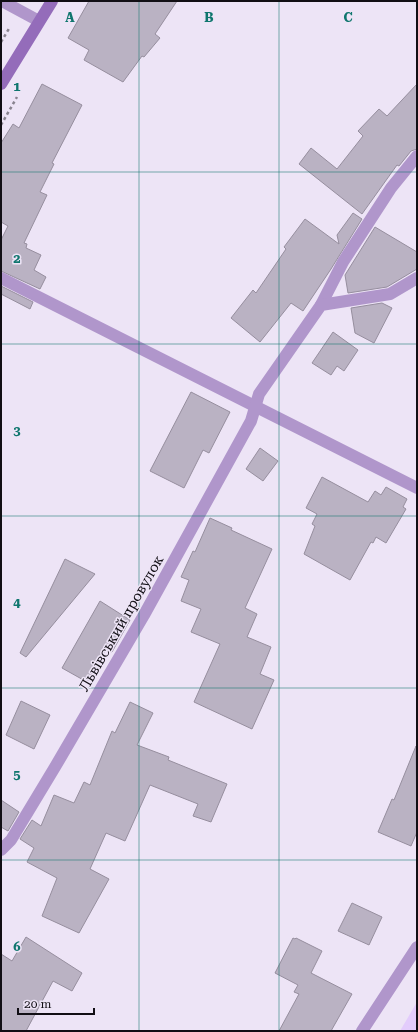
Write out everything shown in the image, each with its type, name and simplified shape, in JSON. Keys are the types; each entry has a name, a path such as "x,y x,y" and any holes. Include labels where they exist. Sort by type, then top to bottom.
{"street":[{"path":"2,1 39,21"},
{"path":"1,84 52,1"},
{"name":"Львівський провулок","path":"1,850 11,840 144,615 251,421 259,394 321,305 343,262 392,188 417,156"},
{"path":"1,278 417,488"},
{"path":"321,305 390,294 417,278"},
{"path":"362,1031 417,947"}],"shaded area":[{"path":"417,1002 417,1031 400,1031"}],"building":[{"path":"89,1 177,1 155,34 160,38 144,57 142,56 123,82 84,60 89,50 68,38"},
{"path":"42,84 82,105 52,163 54,164 40,192 47,195 24,243 27,244 26,248 41,255 34,270 46,277 40,289 1,271 1,240 8,226 1,222 1,143 13,124 19,128"},
{"path":"417,84 417,149 411,151 399,166 397,165 362,214 299,164 311,148 337,169 363,136 358,131 379,109 387,116"},
{"path":"353,213 362,219 303,311 291,303 260,342 231,318 253,290 256,293 286,249 284,247 305,219 339,244 337,235"},
{"path":"375,227 417,252 417,269 387,287 348,293 345,275"},
{"path":"1,286 33,302 30,309 1,294"},
{"path":"382,303 392,308 374,343 355,333 351,308"},
{"path":"333,332 358,350 344,371 337,366 331,375 312,363"},
{"path":"191,392 230,412 209,453 203,450 184,488 150,471"},
{"path":"260,448 278,461 263,481 246,469"},
{"path":"322,477 368,502 375,491 381,495 386,487 407,499 403,507 406,509 386,543 376,537 373,543 371,542 350,580 304,554 315,526 312,524 317,514 306,508"},
{"path":"210,518 232,528 231,530 272,549 245,608 257,614 247,637 271,647 260,674 274,680 252,729 194,702 220,644 191,632 201,609 181,601 189,580 181,577 193,551 195,552"},
{"path":"65,559 95,574 26,657 20,653"},
{"path":"100,601 130,620 112,652 106,649 87,682 62,668"},
{"path":"21,701 50,715 34,749 6,735"},
{"path":"130,702 153,713 137,745 169,757 168,760 227,784 211,822 193,816 198,804 150,785 125,841 106,833 90,869 109,879 79,933 42,916 57,878 27,862 34,848 20,839 32,820 41,826 54,795 74,803 84,782 90,785 112,731 115,733"},
{"path":"416,746 417,832 411,846 378,832 392,799 394,800"},
{"path":"1,800 19,812 8,831 1,827"},
{"path":"352,903 382,917 369,945 338,931"},
{"path":"26,937 82,973 72,991 53,981 26,1031 1,1031 1,954 12,961"},
{"path":"293,938 296,938 322,951 311,973 352,994 331,1031 279,1031 299,994 294,992 298,985 275,973"}]}
